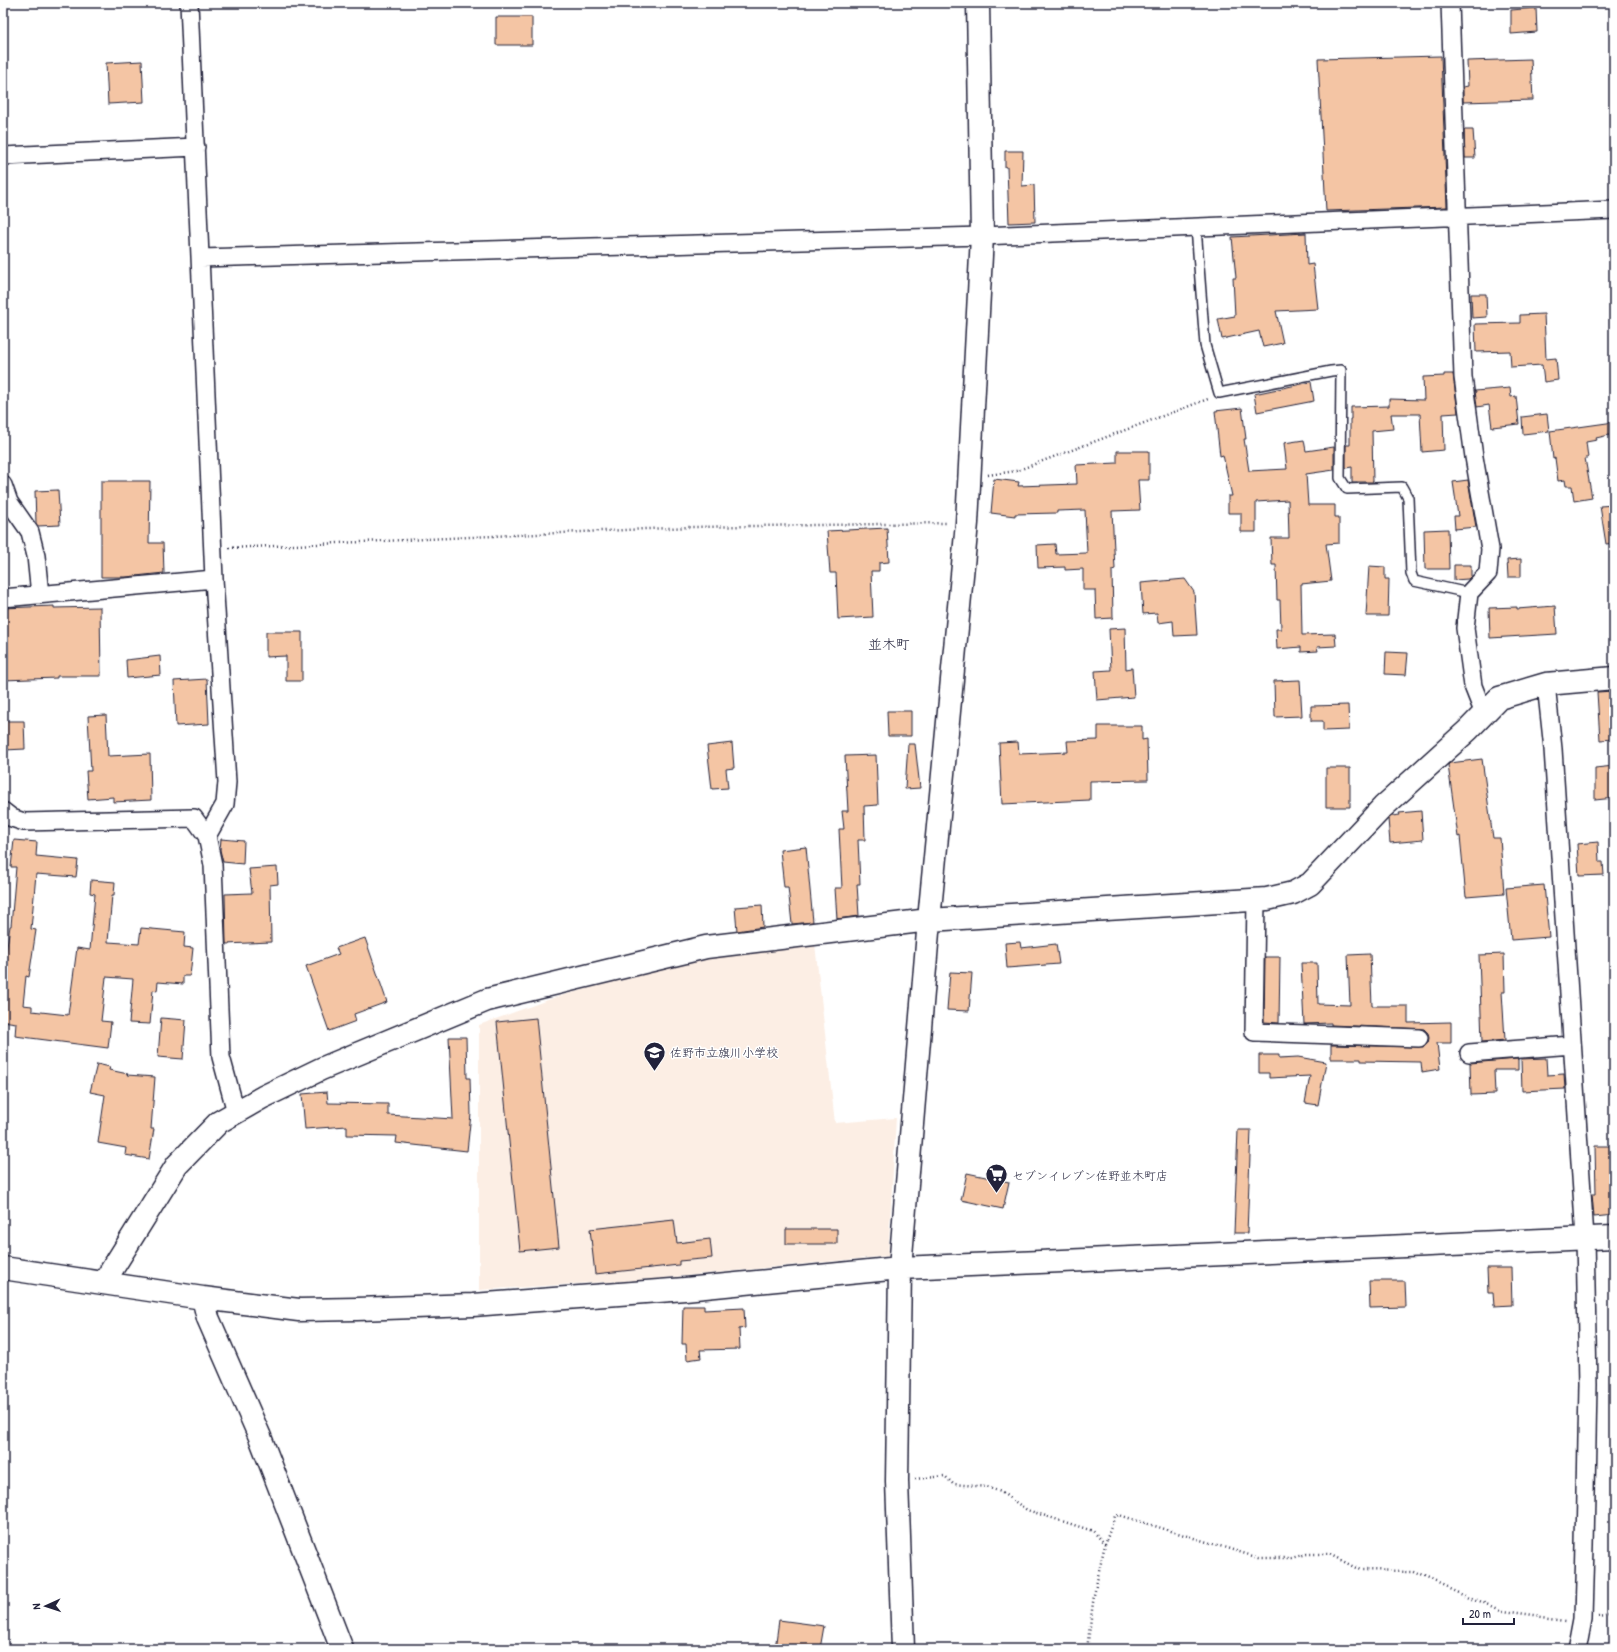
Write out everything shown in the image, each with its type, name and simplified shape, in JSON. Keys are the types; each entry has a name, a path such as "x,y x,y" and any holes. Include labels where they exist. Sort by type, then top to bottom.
{"street":[{"path":"189,3 212,549 227,782 226,804 207,836"},
{"path":"903,1649 897,1481 900,1268 929,920 970,478 982,236 978,3"},
{"path":"1450,3 1464,377 1474,457 1490,549 1488,573 1469,593 1465,628 1473,686 1484,714"},
{"path":"3,156 196,148"},
{"path":"200,258 982,236 1614,210"},
{"path":"3,485 9,502 30,532 36,556 40,595"},
{"path":"3,598 214,579"},
{"path":"104,1282 177,1165 219,1122 263,1097 321,1069 487,1000 706,946 929,920 1267,900 1293,893 1310,884 1384,807 1484,714 1499,698 1546,684 1614,678"},
{"path":"1546,684 1554,749 1585,1238 1588,1384 1583,1617 1577,1649"},
{"path":"3,811 12,818 24,822 194,818 207,836 213,865 222,1057 236,1112"},
{"path":"1256,900 1254,1032 1419,1038"},
{"path":"1469,1053 1572,1045"},
{"path":"3,1268 203,1298 299,1310 473,1305 685,1289 900,1268 1614,1237"},
{"path":"3,1276 25,1272"},
{"path":"203,1298 208,1318 260,1437 342,1649"}],"lane":[{"path":"1196,227 1205,345 1219,392 1341,370 1340,478 1347,489 1402,487 1408,498 1411,573 1414,581 1469,593"}],"path":[{"path":"970,478 1016,471 1213,397 1219,392"},
{"path":"212,549 691,527 967,523"},
{"path":"897,1481 945,1476 953,1484 987,1487 1001,1492 1027,1510 1093,1531 1105,1544"},
{"path":"1087,1649 1094,1596 1105,1544 1115,1516 1119,1515 1259,1558 1291,1558 1307,1554 1329,1554 1360,1570 1412,1571 1502,1611 1562,1620 1583,1617"}],"shaded area":[{"name":"佐野市立旗川小学校","path":"815,944 835,1123 896,1118 888,1256 653,1279 479,1290 479,1025 556,997 701,958"}],"building":[{"path":"1536,8 1537,32 1511,34 1511,10"},
{"path":"496,17 532,17 532,45 496,45"},
{"path":"1441,56 1447,207 1326,211 1318,59"},
{"path":"1531,59 1533,100 1463,102 1463,87 1468,86 1467,61"},
{"path":"142,61 144,102 108,104 106,63"},
{"path":"1464,130 1473,130 1475,158 1465,158"},
{"path":"1005,151 1023,151 1022,186 1034,185 1035,222 1009,223"},
{"path":"1306,233 1307,265 1313,264 1318,309 1276,311 1283,343 1263,347 1259,331 1222,339 1218,319 1235,316 1233,278 1236,278 1232,237"},
{"path":"1471,294 1486,294 1487,317 1472,318"},
{"path":"1544,314 1546,359 1556,358 1558,380 1544,382 1542,365 1511,367 1510,351 1476,352 1475,324 1520,323 1520,315"},
{"path":"1444,374 1453,374 1458,413 1443,414 1444,450 1422,452 1420,414 1391,414 1393,429 1372,431 1373,482 1352,482 1352,467 1346,468 1346,445 1350,445 1351,407 1389,406 1389,399 1424,400 1423,377 1444,376"},
{"path":"1311,382 1314,401 1257,412 1254,394"},
{"path":"1510,388 1511,397 1516,396 1519,424 1492,427 1489,405 1477,407 1475,391"},
{"path":"1242,408 1246,439 1244,439 1249,471 1287,469 1284,443 1304,440 1306,451 1334,447 1334,470 1306,474 1308,505 1335,505 1335,517 1339,517 1339,543 1326,544 1331,581 1301,584 1302,635 1335,634 1336,646 1317,647 1318,651 1301,652 1301,647 1277,649 1276,629 1281,629 1280,600 1277,600 1276,565 1272,565 1271,538 1289,538 1288,500 1256,502 1256,532 1241,532 1241,513 1228,513 1228,496 1232,496 1223,455 1220,456 1215,411"},
{"path":"1547,414 1549,431 1523,434 1522,417"},
{"path":"1614,422 1614,434 1586,442 1588,458 1585,458 1592,498 1574,501 1572,486 1566,486 1565,480 1558,481 1555,458 1553,459 1550,431"},
{"path":"1117,451 1149,451 1149,480 1138,480 1140,510 1112,511 1115,569 1112,570 1113,618 1096,619 1095,590 1083,590 1083,569 1065,570 1065,567 1038,568 1037,545 1055,544 1056,554 1087,553 1085,510 1057,511 1057,513 1015,514 1015,516 991,513 994,479 1019,482 1018,486 1077,484 1076,465 1117,463"},
{"path":"1468,480 1476,527 1455,529 1454,516 1458,516 1453,482"},
{"path":"101,481 150,481 149,543 163,543 164,573 126,577 101,577"},
{"path":"58,490 60,525 38,526 36,523 35,491"},
{"path":"1614,505 1614,543 1606,544 1600,506"},
{"path":"887,528 889,562 879,563 879,571 871,571 873,617 838,619 836,573 830,573 827,531"},
{"path":"1448,529 1449,569 1425,569 1424,530"},
{"path":"1521,559 1521,577 1508,577 1507,560"},
{"path":"1454,565 1471,565 1471,576 1468,579 1454,580"},
{"path":"1369,566 1385,567 1385,579 1389,579 1388,616 1366,616"},
{"path":"1185,579 1194,592 1197,635 1174,636 1173,621 1158,623 1157,613 1143,614 1141,583"},
{"path":"54,606 54,608 100,607 101,676 57,676 57,678 3,680 3,608"},
{"path":"1555,606 1557,634 1490,638 1489,608 1517,607 1517,609"},
{"path":"1125,628 1126,669 1132,668 1134,697 1097,700 1095,671 1111,670 1109,629"},
{"path":"266,632 302,632 302,681 286,681 286,656 266,657"},
{"path":"1386,652 1408,653 1406,675 1385,674"},
{"path":"160,656 161,675 127,678 126,660"},
{"path":"207,679 209,724 176,726 174,681"},
{"path":"1300,680 1302,716 1275,717 1274,681"},
{"path":"1614,691 1614,739 1600,740 1597,692"},
{"path":"1348,705 1349,730 1323,731 1323,721 1311,721 1311,706"},
{"path":"887,711 911,711 911,736 888,736"},
{"path":"106,715 108,756 150,754 151,800 113,802 113,797 88,799 86,771 91,771 88,716"},
{"path":"5,721 24,721 25,749 5,750"},
{"path":"1098,726 1142,726 1142,740 1147,739 1148,780 1090,781 1090,800 1002,804 999,743 1018,742 1019,754 1068,752 1067,741 1098,740"},
{"path":"732,743 734,768 726,769 728,788 712,789 707,746"},
{"path":"908,744 915,744 920,788 905,789"},
{"path":"876,755 878,805 864,806 865,840 858,840 860,884 857,884 859,916 837,919 835,888 842,888 839,829 844,829 842,811 848,811 845,756"},
{"path":"1482,759 1493,838 1500,838 1504,894 1466,897 1460,836 1458,837 1448,765 1450,763"},
{"path":"1614,766 1614,798 1595,800 1595,768"},
{"path":"1326,768 1350,768 1350,807 1326,807"},
{"path":"1421,811 1423,840 1390,843 1388,819 1392,816 1400,815 1399,813"},
{"path":"221,839 244,841 243,864 223,862 220,850"},
{"path":"14,840 37,842 36,856 78,860 76,877 36,874 31,929 36,930 29,977 26,976 23,1005 32,1006 32,1011 68,1015 77,948 90,950 95,894 90,893 91,880 115,882 114,895 112,895 108,942 139,944 141,928 185,932 184,947 193,948 190,976 183,976 183,984 158,982 157,991 153,990 150,1024 129,1023 133,979 106,977 101,1021 111,1022 108,1048 15,1036 16,1023 3,1021 5,974 3,973 11,926 16,867 11,867"},
{"path":"1598,842 1599,862 1603,862 1604,875 1579,876 1577,844"},
{"path":"806,847 813,922 792,924 788,887 784,887 780,850"},
{"path":"277,867 278,884 270,885 271,942 226,944 225,894 252,893 249,869"},
{"path":"1544,885 1549,937 1511,940 1506,888"},
{"path":"762,905 763,927 737,931 735,907"},
{"path":"365,938 387,1002 354,1014 356,1021 329,1031 306,966 339,954 336,948"},
{"path":"1020,942 1021,948 1056,944 1059,964 1007,968 1005,943"},
{"path":"1370,954 1372,1006 1408,1006 1408,1023 1451,1022 1451,1043 1437,1043 1440,1069 1422,1072 1421,1062 1331,1059 1331,1045 1423,1047 1428,1043 1429,1038 1428,1033 1424,1029 1331,1025 1331,1023 1304,1024 1301,963 1317,963 1318,1004 1350,1005 1348,955"},
{"path":"1504,954 1505,992 1502,992 1505,1040 1482,1042 1479,955"},
{"path":"1265,957 1280,957 1279,1023 1264,1022"},
{"path":"950,972 972,973 969,1011 947,1010"},
{"path":"161,1018 186,1020 183,1059 158,1057"},
{"path":"536,1018 559,1247 520,1251 497,1022"},
{"path":"449,1037 466,1037 467,1078 470,1078 471,1114 467,1151 396,1143 397,1136 347,1135 347,1126 305,1129 302,1094 327,1092 328,1103 388,1104 388,1115 453,1119"},
{"path":"1259,1055 1279,1055 1279,1058 1298,1057 1326,1062 1318,1105 1305,1103 1310,1076 1269,1078 1269,1073 1259,1073"},
{"path":"1546,1058 1547,1075 1564,1074 1565,1089 1522,1091 1521,1059"},
{"path":"1518,1059 1518,1070 1494,1070 1495,1094 1471,1095 1470,1063"},
{"path":"97,1064 110,1067 109,1070 128,1074 127,1075 155,1077 151,1129 154,1129 149,1159 125,1155 126,1148 98,1143 105,1095 90,1092"},
{"path":"1238,1130 1251,1130 1247,1233 1234,1233"},
{"path":"1595,1146 1614,1146 1614,1185 1612,1185 1614,1215 1594,1217 1592,1194 1596,1194"},
{"path":"967,1173 1009,1182 1003,1209 961,1200"},
{"path":"674,1220 677,1243 710,1239 712,1258 679,1261 679,1265 595,1274 590,1229"},
{"path":"786,1229 837,1229 837,1244 786,1244"},
{"path":"1487,1268 1511,1268 1512,1305 1494,1306 1493,1293 1488,1293"},
{"path":"1369,1281 1405,1281 1406,1307 1370,1308"},
{"path":"683,1306 704,1306 704,1310 744,1308 745,1328 739,1329 740,1349 700,1350 701,1358 687,1360 686,1344 682,1344"},
{"path":"779,1620 824,1626 820,1649 775,1649"}],"place":[{"name":"佐野市立旗川小学校","path":"654,1072"},
{"name":"セブンイレブン佐野並木町店","path":"996,1194"}],"district":[{"name":"並木町","path":"889,643"}]}
